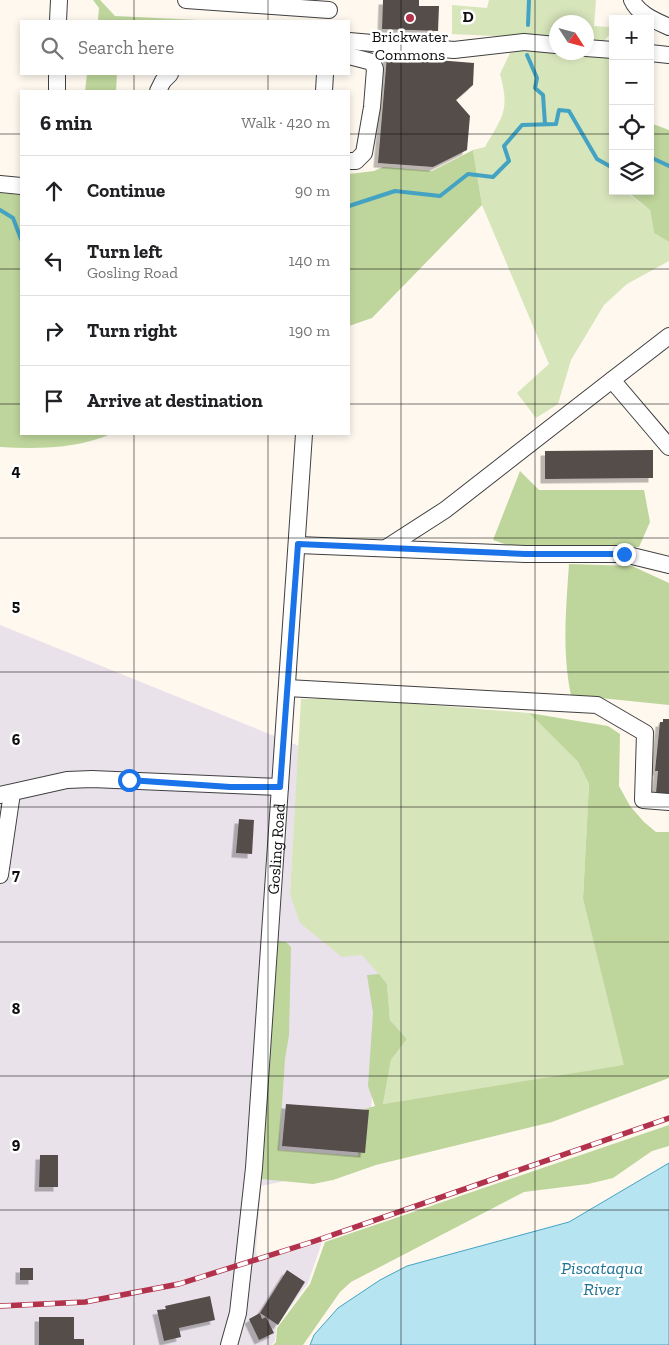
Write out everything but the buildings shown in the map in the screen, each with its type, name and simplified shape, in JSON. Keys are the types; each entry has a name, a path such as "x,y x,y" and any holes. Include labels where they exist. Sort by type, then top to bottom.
{"street":[{"path":"58,20 59,0"},
{"path":"186,0 310,4 329,10"},
{"path":"632,0 637,8 645,14 669,27"},
{"path":"350,42 454,50 524,42 549,44"},
{"path":"594,49 609,50"},
{"path":"654,54 669,55"},
{"path":"350,56 372,62 375,69 372,107 364,153 356,161 350,161"},
{"path":"57,75 57,90"},
{"path":"158,90 169,75"},
{"path":"324,90 325,75"},
{"path":"1,180 20,186"},
{"path":"386,548 445,510 669,336"},
{"path":"612,380 669,447"},
{"name":"Gosling Road","path":"229,1345 238,1313 254,1168 304,435"},
{"path":"298,544 525,554 624,554 669,565"},
{"path":"286,688 597,705 645,733 643,800 669,802"},
{"path":"0,875 6,794 67,780 92,779 280,787"}],"shaded area":[{"path":"0,625 299,746 290,894 381,940 368,1164 261,1186 256,1250 258,1262 322,1242 308,1283 276,1327 275,1341 271,1345 0,1345"}],"green space":[{"path":"93,0 100,0 115,16 198,20 98,20 99,8"},
{"path":"489,0 596,0 594,26 594,15 549,15 549,39 452,34 452,5 487,8"},
{"path":"594,26 609,27 609,35 603,42 594,41"},
{"path":"527,49 549,51 549,60 594,60 594,54 609,56 609,195 630,195 650,210 654,233 669,242 669,261 627,284 604,305 571,360 558,404 536,418 517,393 549,364 482,205 473,150 485,147 500,120 503,112 504,96 500,74 510,53"},
{"path":"87,75 117,75 116,90 85,90"},
{"path":"654,124 669,130 669,242 654,233 650,210 631,195 654,195"},
{"path":"473,150 482,205 372,318 350,326 350,174 374,171 383,167 432,171"},
{"path":"0,193 20,195 20,435 108,435 84,443 57,447 0,447"},
{"path":"520,471 539,490 644,490 650,522 639,547 521,550 493,540"},
{"path":"569,564 632,566 669,583 669,705 571,695 566,663 566,613"},
{"path":"301,699 355,699 529,713 578,762 589,784 583,899 625,1066 383,1104 391,1060 407,1039 390,1020 387,984 362,955 342,957 300,923 290,894"},
{"path":"529,713 608,726 620,734 619,786 630,806 644,822 656,832 669,832 669,1078 552,1122 376,1165 333,1180 313,1184 261,1179 277,941 286,942 291,947 289,1035 285,1059 279,1150 358,1156 365,1109 375,1106 368,1086 373,1013 367,975 379,974 387,984 390,1020 407,1039 391,1060 383,1104 624,1065 583,899 589,784 578,762"},
{"path":"669,1125 669,1146 652,1151 613,1178 588,1184 524,1192 351,1282 340,1292 303,1345 273,1345 276,1342 277,1328 310,1284 325,1242"}],"water":[{"name":"Piscataqua River","path":"669,1163 669,1345 310,1345 314,1335 338,1308 380,1280 407,1266 569,1222"}],"waterway":[{"path":"528,25 529,0"},
{"path":"527,55 537,78 535,88 543,95 545,124"},
{"path":"350,206 395,191 440,196 468,174 493,177 509,161 504,146 522,125 556,124 559,110 569,111 597,159 609,166"},
{"path":"654,159 669,166"},
{"path":"0,210 13,218 20,236"}],"railway":[{"path":"0,1306 85,1302 179,1284 315,1241 669,1118"}],"place":[{"name":"Brickwater Commons","path":"410,18"}],"route":[{"path":"129,780 230,787 280,787 298,544 525,554 624,554"}]}
